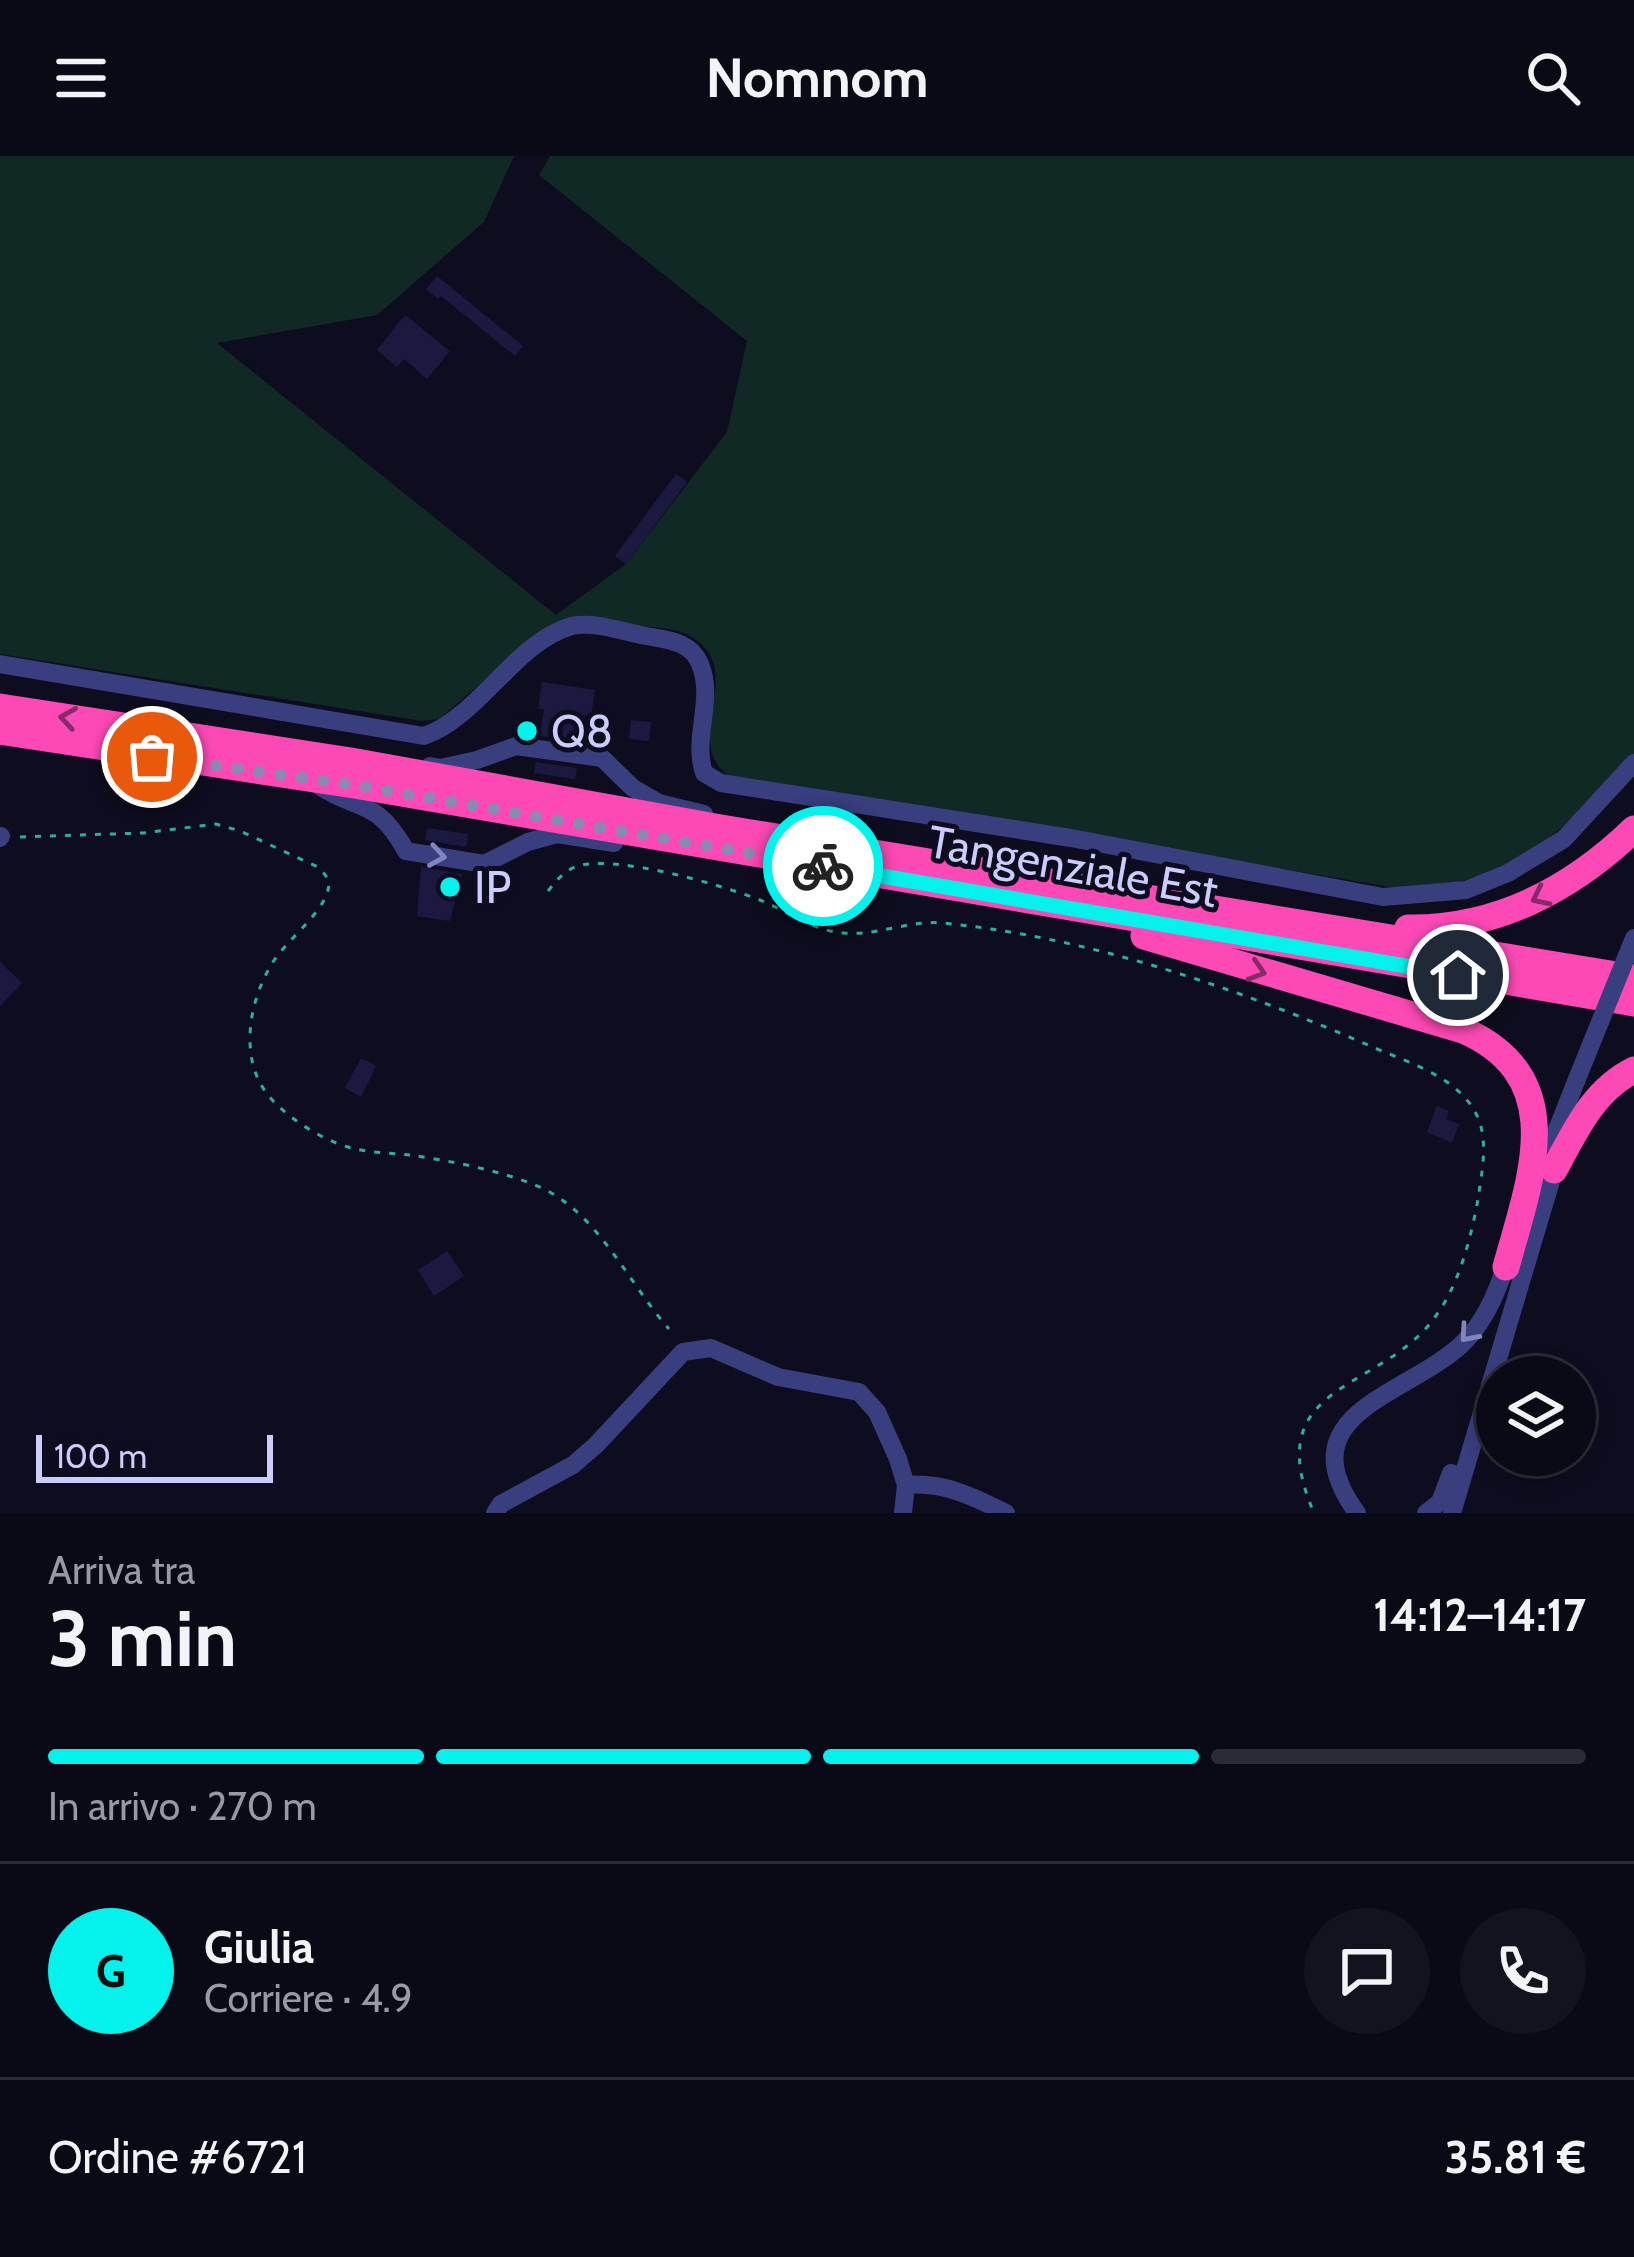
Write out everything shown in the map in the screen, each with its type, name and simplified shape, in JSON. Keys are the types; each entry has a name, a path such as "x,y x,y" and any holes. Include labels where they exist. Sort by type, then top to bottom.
{"highway":[{"name":"Tangenziale Est","path":"0,707 352,761 722,829 1634,978"},
{"name":"Tangenziale Est","path":"0,731 1634,1004"},
{"path":"1187,902 1228,899 1397,928 1466,923 1517,908 1557,889 1634,829"},
{"path":"901,880 930,891 1135,933 1482,1038 1515,1066 1530,1098 1537,1134 1532,1172 1506,1267"},
{"path":"1554,1170 1585,1112 1604,1090 1634,1070"}],"street":[{"path":"0,664 424,736 445,725 540,644 573,626 594,626 677,643 698,658 706,689 700,761 704,773 721,783 1071,838 1383,897 1466,890 1508,873 1564,838 1634,763"},
{"path":"352,761 385,758 440,768 516,746 602,758 632,788 659,803 699,811 722,829"},
{"path":"308,779 333,797 364,804 389,821 406,851 484,864 528,842 557,834 634,846 676,841"},
{"path":"1357,1513 1335,1469 1340,1434 1348,1420 1374,1400 1464,1343 1489,1307 1568,1095 1634,938"},
{"path":"1499,1356 1579,1074"},
{"path":"495,1513 501,1504 573,1465 682,1352 711,1348 778,1377 859,1392 878,1412 906,1485 903,1513"},
{"path":"1426,1513 1446,1491 1476,1398"},
{"path":"1452,1513 1476,1433"},
{"path":"906,1485 928,1483 960,1490 1006,1513"}],"path":[{"path":"0,837 64,838 216,824 318,867 328,877 324,900 272,962 250,1028 251,1060 265,1091 289,1114 349,1148 454,1164 535,1185 570,1205 598,1230 637,1293 669,1330"},
{"path":"548,891 561,875 578,866 602,864 717,885 822,929 843,933 936,922 1100,951 1315,1022 1449,1083 1474,1109 1483,1134 1483,1170 1474,1219 1451,1290 1434,1320 1399,1354 1327,1395 1307,1422 1299,1451 1303,1488 1314,1513"}],"green space":[{"path":"0,156 514,156 484,222 377,315 217,343 556,615 626,564 727,432 747,341 539,175 550,156 1634,156 1634,754 1575,816 1531,850 1453,883 1396,888 729,776 715,760 710,743 714,666 706,649 672,630 596,619 549,625 439,719 422,721 0,654"}],"building":[{"path":"437,276 523,346 515,356 426,289"},
{"path":"405,315 450,351 427,379 404,359 397,367 377,350"},
{"path":"676,474 687,482 626,564 615,556"},
{"path":"542,682 595,690 581,741 540,736"},
{"path":"631,720 651,722 649,741 629,739"},
{"path":"536,762 577,768 575,779 534,773"},
{"path":"427,828 468,834 466,847 425,840"},
{"path":"421,867 462,874 450,921 417,916"},
{"path":"0,962 22,983 0,1006"},
{"path":"361,1058 376,1066 361,1097 345,1088"},
{"path":"1437,1106 1449,1111 1446,1119 1459,1124 1452,1143 1427,1132"},
{"path":"447,1251 464,1276 434,1296 418,1270"}],"way so far":[{"path":"152,757 354,785 823,866"}],"place":[{"name":"Q8","path":"527,731"},
{"name":"IP","path":"450,887"}],"route":[{"path":"823,866 1458,975"}]}
